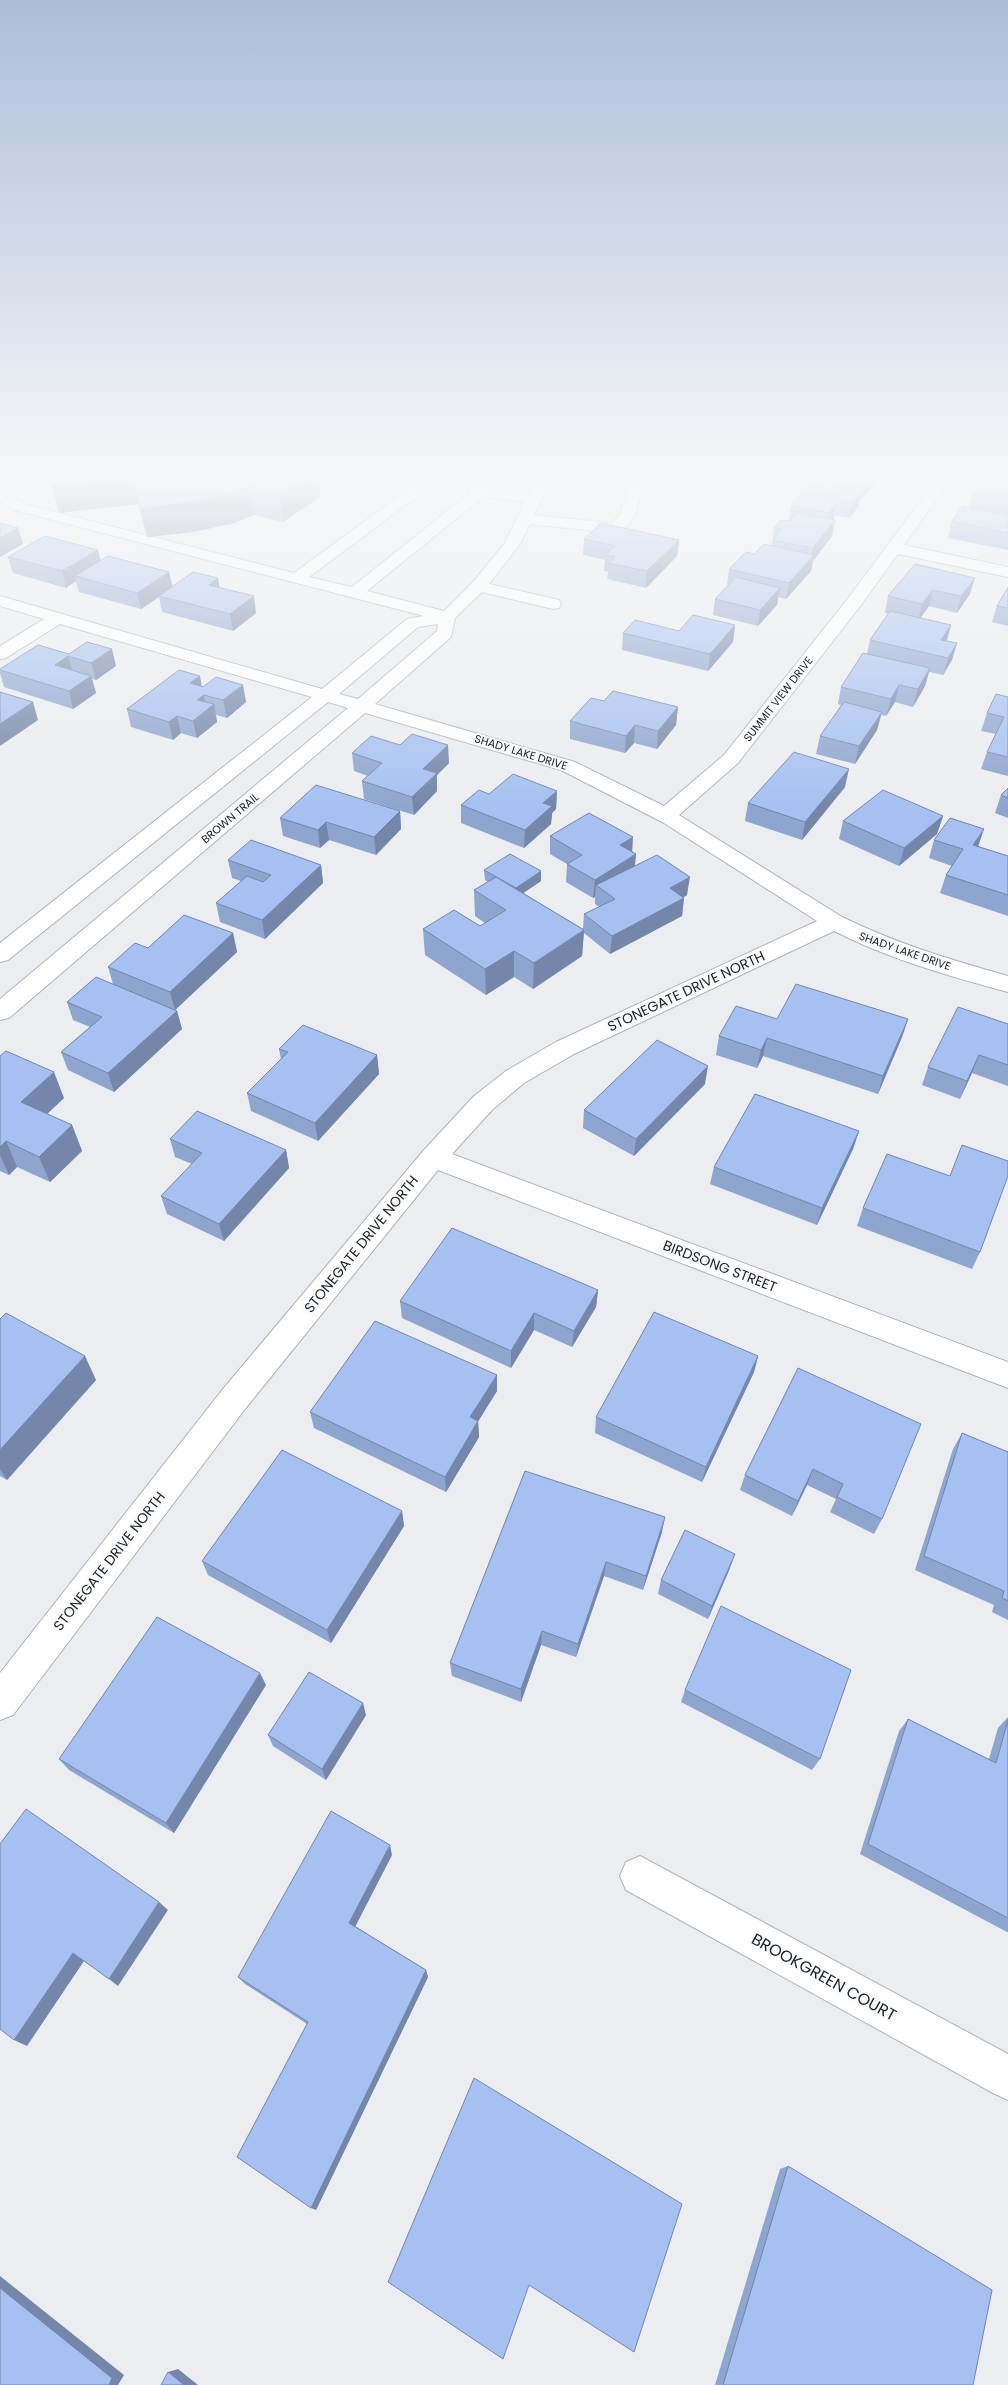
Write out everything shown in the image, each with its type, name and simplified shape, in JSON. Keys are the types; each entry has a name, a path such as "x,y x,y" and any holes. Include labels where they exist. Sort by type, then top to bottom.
{"street":[{"path":"329,586 447,617"},
{"path":"355,593 363,586"},
{"name":"BROWN TRAIL","path":"0,1012 363,705 445,633 447,617 479,586"},
{"path":"480,586 553,604"},
{"name":"SUMMIT VIEW DRIVE","path":"667,814 731,759 866,586"},
{"name":"SHADY LAKE DRIVE","path":"0,601 326,694 568,766 612,785 667,814 834,922 860,936 936,963 1008,984"},
{"path":"0,955 413,623 447,617"},
{"path":"0,654 58,618"},
{"name":"STONEGATE DRIVE NORTH","path":"0,1702 234,1399 432,1157 483,1103 515,1078 565,1048 834,922"},
{"name":"BIRDSONG STREET","path":"432,1157 1008,1375"},
{"name":"BROOKGREEN COURT","path":"640,1876 1008,2078"}],"building":[{"path":"113,586 147,586 137,593"},
{"path":"173,586 214,586 254,596 230,614 159,596"},
{"path":"727,586 780,588 760,610 715,599"},
{"path":"896,586 969,586 961,596 933,590 922,604 888,596"},
{"path":"1008,587 1008,608 997,606"},
{"path":"890,611 951,625 941,640 957,643 948,658 870,640"},
{"path":"693,615 735,625 710,654 623,633 635,620 679,631"},
{"path":"87,642 112,649 91,663 68,656 55,665 91,676 69,691 0,670 38,645 69,654"},
{"path":"863,653 930,668 918,689 899,685 891,699 841,687"},
{"path":"179,670 200,676 190,683 203,687 216,677 243,685 223,700 204,695 197,700 214,704 193,721 177,716 169,722 127,709"},
{"path":"613,691 678,707 658,731 635,725 626,736 570,721 591,698 604,701"},
{"path":"0,692 33,702 0,724"},
{"path":"996,694 1008,697 1008,757 987,752 1004,717 987,713"},
{"path":"844,702 882,712 859,746 820,736"},
{"path":"412,734 448,745 423,769 437,773 412,797 362,781 382,763 352,753 371,736 400,745"},
{"path":"794,752 849,769 805,822 748,803"},
{"path":"513,774 557,791 543,803 552,806 525,830 461,805 479,790 489,794"},
{"path":"316,785 400,811 374,837 326,822 318,830 280,818"},
{"path":"1008,788 1008,798 1001,795"},
{"path":"883,790 943,816 904,848 843,821"},
{"path":"589,813 633,837 620,845 636,854 595,880 567,864 582,855 550,836"},
{"path":"950,818 984,829 973,845 1008,856 1008,895 946,875 963,849 934,840"},
{"path":"251,840 321,865 262,920 216,903 247,876 263,882 271,875 228,860"},
{"path":"510,854 541,871 516,888 484,870"},
{"path":"657,855 690,877 670,888 684,898 612,936 584,914 615,899 596,885"},
{"path":"496,877 584,930 534,963 514,951 485,969 423,929 454,910 480,926 506,910 474,890"},
{"path":"184,915 233,933 170,992 108,967 135,943 148,948"},
{"path":"96,977 177,1011 108,1073 61,1052 102,1017 67,1002"},
{"path":"796,984 908,1019 883,1076 767,1038 761,1050 719,1036 736,1006 777,1019"},
{"path":"958,1007 1008,1024 1008,1065 979,1055 967,1081 928,1067"},
{"path":"303,1025 377,1055 315,1123 247,1093 288,1052 279,1049"},
{"path":"657,1040 708,1066 636,1139 584,1110"},
{"path":"6,1051 54,1072 21,1102 72,1125 39,1157 6,1141 0,1147 0,1056"},
{"path":"755,1094 859,1131 822,1208 714,1167"},
{"path":"197,1111 286,1150 219,1224 161,1196 202,1153 170,1139"},
{"path":"962,1145 1008,1161 1008,1176 980,1252 863,1208 887,1154 950,1176"},
{"path":"452,1228 598,1290 574,1331 534,1313 511,1351 400,1301"},
{"path":"654,1312 758,1356 706,1467 596,1417"},
{"path":"6,1313 85,1356 0,1450 0,1319"},
{"path":"375,1321 497,1375 470,1417 478,1421 445,1477 310,1412"},
{"path":"798,1368 921,1424 882,1519 837,1497 843,1484 813,1469 798,1501 745,1475"},
{"path":"962,1433 1008,1452 1008,1601 1002,1598 1004,1591 924,1556"},
{"path":"282,1450 402,1511 327,1630 202,1561"},
{"path":"525,1471 665,1517 646,1576 606,1562 578,1644 542,1631 521,1689 450,1663"},
{"path":"685,1530 735,1554 712,1606 661,1580"},
{"path":"721,1606 851,1670 820,1759 685,1690"},
{"path":"157,1617 260,1673 166,1823 59,1759"},
{"path":"309,1672 363,1703 322,1769 268,1735"},
{"path":"908,1719 996,1763 1008,1720 1008,1918 868,1844"},
{"path":"26,1809 159,1902 109,1979 73,1953 14,2040 0,2029 0,1844"},
{"path":"331,1811 390,1845 349,1923 426,1970 311,2208 237,2157 308,2022 238,1977"},
{"path":"474,2078 682,2204 634,2352 529,2285 503,2359 388,2282"},
{"path":"788,2166 992,2290 973,2385 723,2385"},
{"path":"0,2288 112,2378 109,2385 0,2385"},
{"path":"168,2372 184,2385 161,2385"}]}
